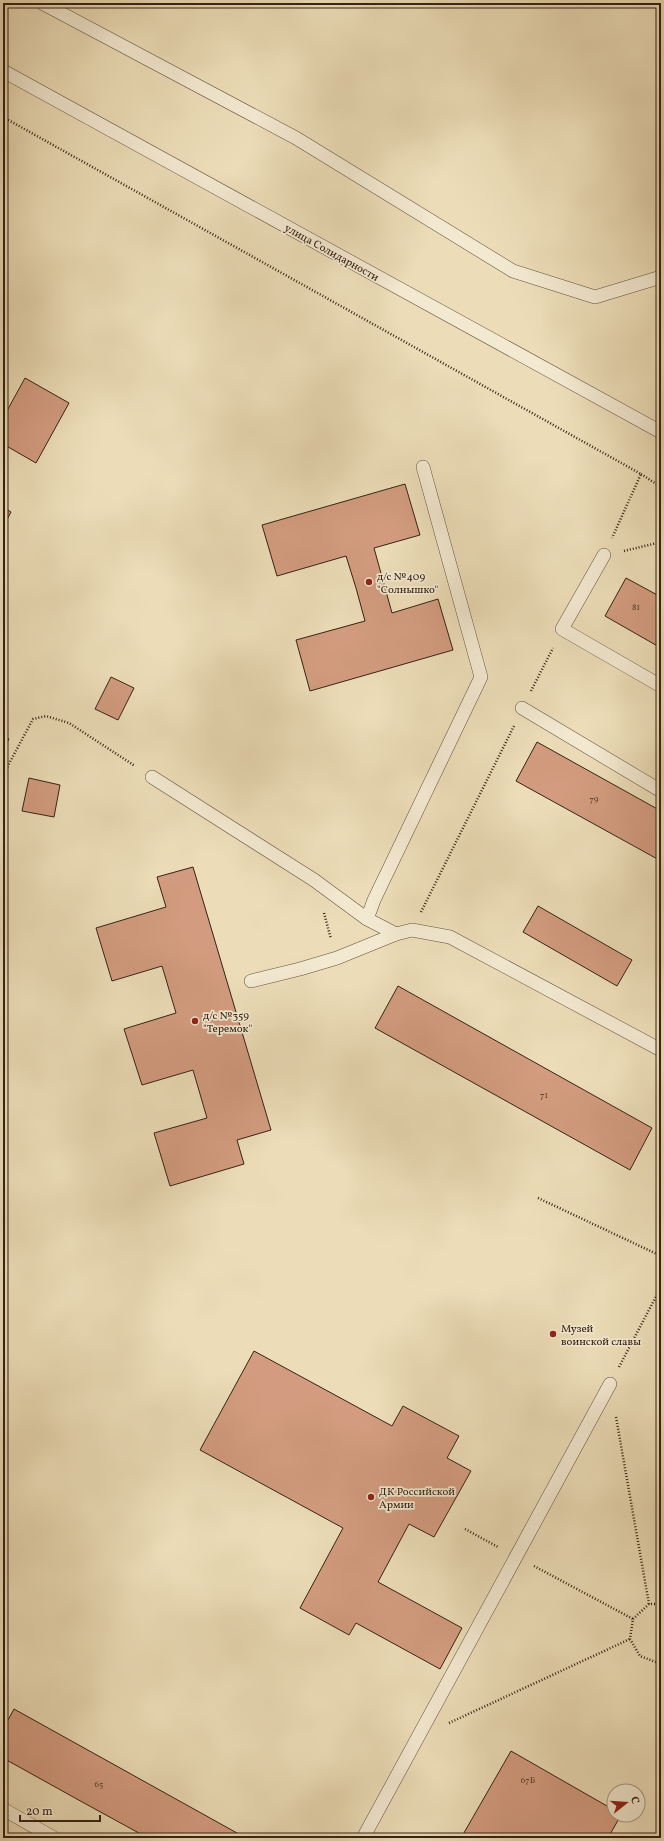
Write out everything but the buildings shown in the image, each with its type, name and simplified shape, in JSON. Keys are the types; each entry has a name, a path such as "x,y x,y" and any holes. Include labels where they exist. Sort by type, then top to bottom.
{"lane":[{"path":"42,3 296,138 513,271 595,297 661,277"},
{"name":"улица Солидарности","path":"3,71 661,432"},
{"path":"367,919 374,900 481,677 423,466"},
{"path":"604,555 562,629 661,686"},
{"path":"522,708 661,790"},
{"path":"152,777 314,880 367,919 396,934"},
{"path":"251,981 300,970 337,958 396,934 412,930 450,936 661,1050"},
{"path":"363,1838 515,1556 610,1384"},
{"path":"3,1809 54,1838"}],"path":[{"path":"3,117 641,474 661,487"},
{"path":"604,555 641,474"},
{"path":"604,555 661,542"},
{"path":"412,930 562,629"},
{"path":"3,775 33,719 46,716 68,723 152,777"},
{"path":"314,880 337,958"},
{"path":"538,1198 661,1256"},
{"path":"649,1604 610,1384 661,1286"},
{"path":"464,1529 633,1619"},
{"path":"661,1604 649,1604 633,1619 630,1639 640,1656 661,1663"},
{"path":"416,1739 630,1639"}],"place":[{"name":"д/с №409 \"Солнышко\"","path":"369,582"},
{"name":"д/с №359 \"Теремок\"","path":"195,1021"},
{"name":"Музей воинской славы","path":"553,1334"},
{"name":"ДК Российской Армии","path":"371,1497"}]}
